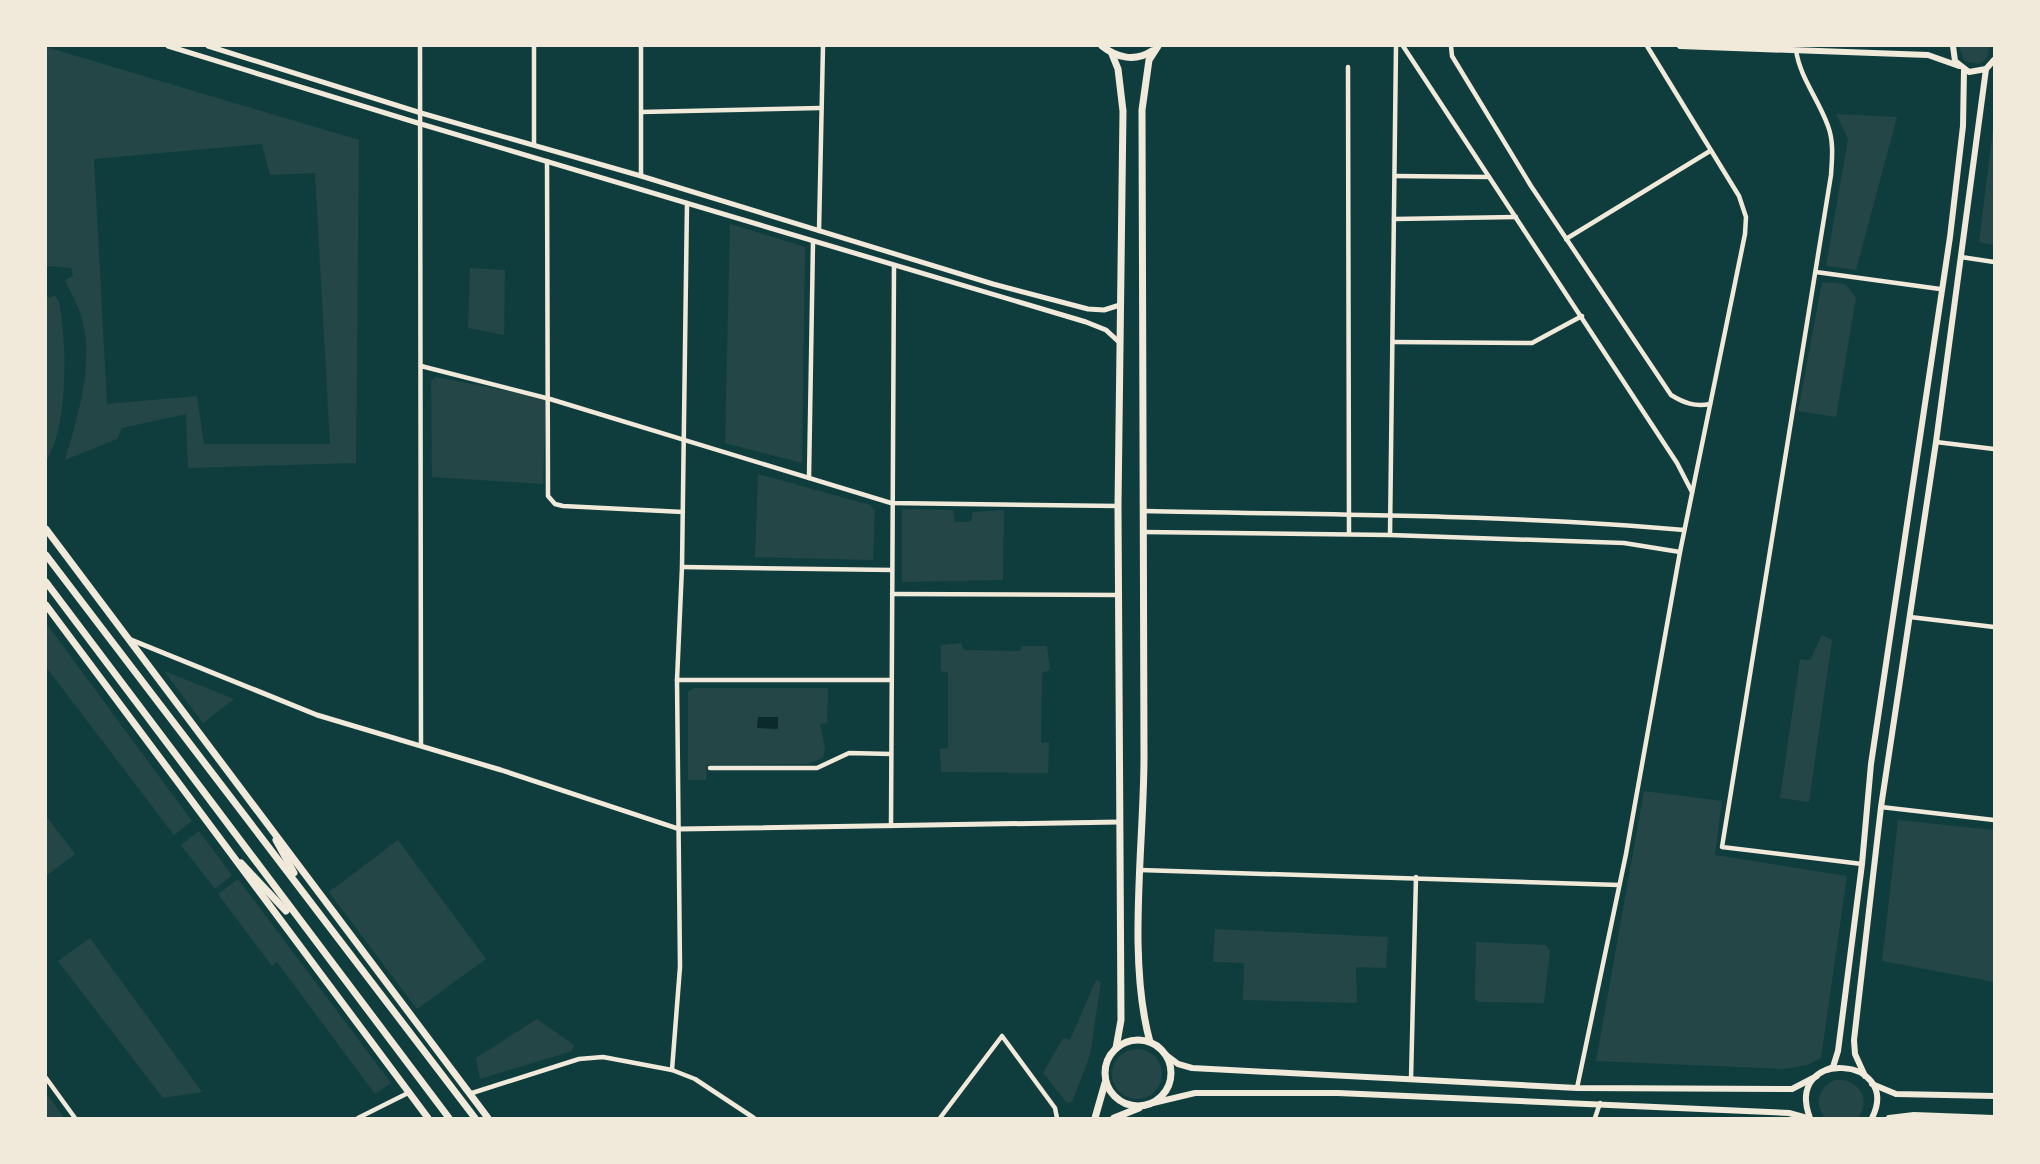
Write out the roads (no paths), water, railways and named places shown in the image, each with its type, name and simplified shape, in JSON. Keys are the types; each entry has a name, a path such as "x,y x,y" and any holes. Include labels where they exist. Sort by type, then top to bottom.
{"highway":[{"path":"1102,46 1112,54 1136,58 1158,46"},
{"path":"1150,1042 1144,1020 1140,870 1144,759 1142,110 1149,60 1158,46"},
{"path":"1095,1118 1105,1082 1106,1064 1116,1048 1121,1020 1118,506 1123,111 1118,69 1112,54"},
{"path":"46,529 488,1118"},
{"path":"46,555 477,1118"},
{"path":"46,582 447,1118"},
{"path":"46,605 428,1118"},
{"path":"266,822 306,895"},
{"path":"219,840 307,933"},
{"path":"1114,1118 1153,1103 1168,1087 1170,1065 1166,1055 1150,1042 1132,1040 1116,1048"},
{"path":"1105,1082 1116,1099 1133,1107 1143,1107"}],"main road":[{"path":"1680,46 1928,55 1975,73 1992,65"},
{"path":"1166,1055 1178,1064 1192,1068 1577,1088 1792,1089 1833,1067 1838,1051 1862,863 1871,764 1963,126 1961,68 1953,56 1953,46"},
{"path":"1872,1118 1877,1103 1872,1084 1855,1054 1854,1040 1881,807 1961,257 1992,65"},
{"path":"1826,1070 1847,1067 1866,1076"},
{"path":"1153,1103 1209,1093 1338,1093 1601,1102 1789,1113 1809,1118 1806,1097 1817,1076"},
{"path":"1872,1084 1896,1094 1994,1097"},
{"path":"1889,1118 1914,1115 1994,1118"}],"street":[{"path":"169,46 1086,322 1106,330 1119,342"},
{"path":"208,46 421,113 641,176 993,284 1088,309 1120,305"},
{"path":"237,46 237,54"},
{"path":"421,46 421,745"},
{"path":"534,46 534,145"},
{"path":"641,46 641,176"},
{"path":"819,231 822,46"},
{"path":"1390,535 1396,46"},
{"path":"1403,46 1582,316 1677,463 1693,493"},
{"path":"1451,46 1452,56 1566,239 1671,396 1699,406 1710,404"},
{"path":"1577,1088 1619,885 1684,530 1746,217 1739,196 1647,46"},
{"path":"1796,50 1800,68 1828,125 1832,143 1831,175 1722,846 1862,863"},
{"path":"1348,67 1349,534"},
{"path":"641,112 821,108"},
{"path":"1566,239 1710,151"},
{"path":"547,160 550,400 548,496 555,505 682,512"},
{"path":"1395,176 1490,177"},
{"path":"672,1070 680,967 677,680 682,567 687,204"},
{"path":"1395,219 1517,216"},
{"path":"809,478 813,242"},
{"path":"1961,257 1994,262"},
{"path":"891,826 894,266"},
{"path":"1816,272 1940,289"},
{"path":"1393,342 1532,343 1582,316"},
{"path":"421,366 550,400 891,503 1118,506"},
{"path":"1936,442 1994,449"},
{"path":"1143,510 1391,516 1625,525 1684,530"},
{"path":"1142,532 1349,534 1624,543 1680,552"},
{"path":"682,567 892,570"},
{"path":"892,594 1119,595"},
{"path":"1910,617 1994,627"},
{"path":"127,638 317,715 421,745 679,829 1119,822"},
{"path":"677,680 890,680"},
{"path":"710,768 817,768 849,753 891,754"},
{"path":"1881,807 1994,820"},
{"path":"1140,870 1619,885"},
{"path":"1411,1079 1416,877"},
{"path":"940,1118 1002,1037 1055,1108 1057,1118"},
{"path":"469,1094 579,1059 603,1056 672,1070 695,1079 754,1118"},
{"path":"46,1078 75,1118"},
{"path":"358,1118 408,1093"},
{"path":"1594,1118 1601,1102"}]}
